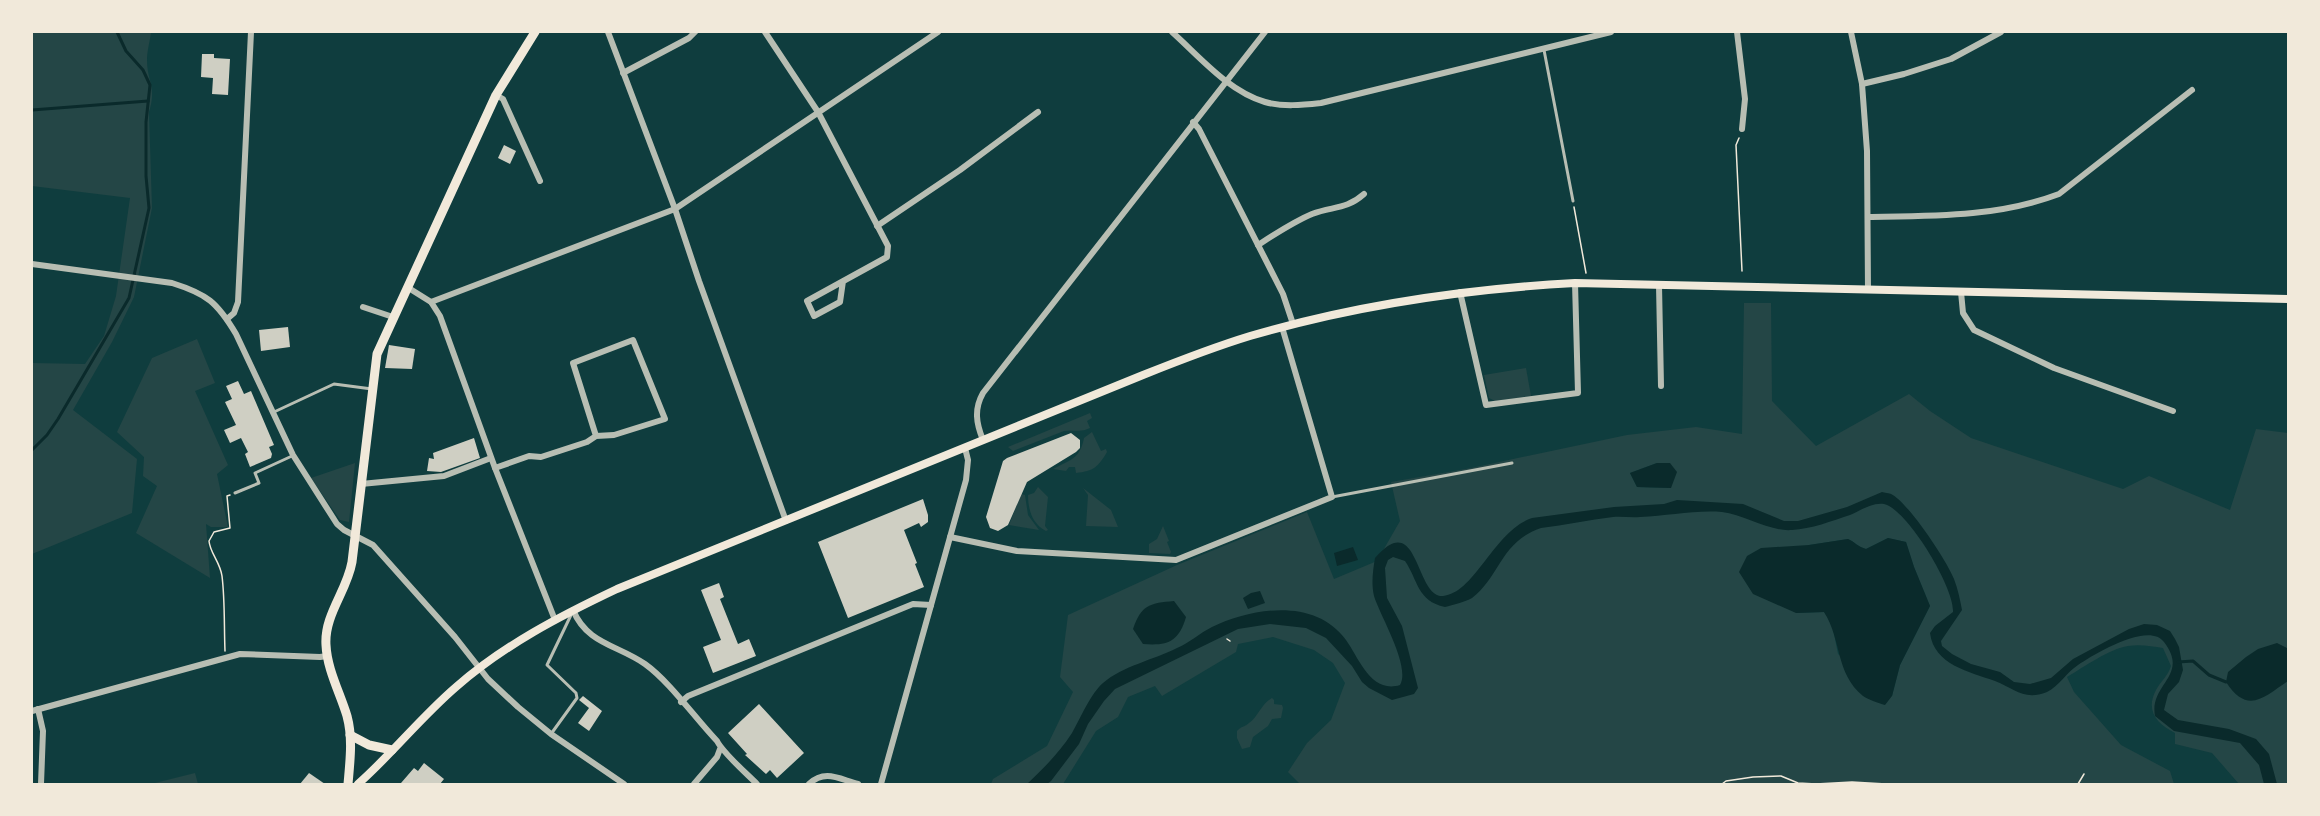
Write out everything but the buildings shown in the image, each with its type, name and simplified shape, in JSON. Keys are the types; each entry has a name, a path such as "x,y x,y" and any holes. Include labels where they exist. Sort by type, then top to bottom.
{"main road":[{"path":"348,784 350,735 347,717 327,656 327,626 351,570 377,354 496,95 535,32"},
{"path":"358,784 450,693 480,668 573,610 617,589 1200,353 1293,324 1376,306 1460,292 1575,283 2289,299"},
{"path":"350,735 369,745 392,750"}],"street":[{"path":"227,319 234,313 238,302 251,32"},
{"path":"608,32 675,209 786,520"},
{"path":"623,73 689,38 695,32"},
{"path":"765,32 818,112 888,246 887,257 843,281 807,301 814,316 840,302 843,281"},
{"path":"431,302 675,209 938,32"},
{"path":"1172,32 1215,73 1244,93 1265,102 1292,106 1321,103 1611,32"},
{"path":"983,440 976,420 976,409 983,393 1265,32"},
{"path":"1569,32 1572,41"},
{"path":"1737,32 1745,99 1742,129"},
{"path":"1851,32 1862,84 1867,151 1868,290"},
{"path":"1862,84 1951,59 2001,32"},
{"path":"1869,217 1969,215 2034,204 2059,194 2192,90"},
{"path":"496,95 503,99 540,181"},
{"path":"877,226 960,170 1038,111"},
{"path":"1193,122 1199,129 1283,294 1293,324"},
{"path":"1258,245 1300,220 1326,210 1352,204 1364,194"},
{"path":"32,264 145,278 192,288 211,300 227,319 242,347 293,455 338,524 373,545 456,637 480,668 518,707 551,734 624,784"},
{"path":"1460,292 1486,405 1578,393 1575,283"},
{"path":"1659,285 1661,386"},
{"path":"407,287 431,302 440,316 491,458 555,620"},
{"path":"1961,292 1963,314 1974,330 2054,368 2173,411"},
{"path":"363,307 393,317"},
{"path":"950,537 1017,550 1176,560 1332,497 1282,327"},
{"path":"495,468 529,456 541,457 587,442 596,436 614,435 665,419 633,340 573,363 596,436"},
{"path":"881,784 968,470 965,448"},
{"path":"361,484 444,476 491,458"},
{"path":"681,702 688,696 913,604 931,605"},
{"path":"573,610 578,621 590,635 644,663 717,741 720,749 717,757 694,784"},
{"path":"41,784 43,731 35,710 226,658 250,654 327,656"},
{"path":"720,749 726,752 757,784"},
{"path":"809,784 817,777 825,775 858,784"}],"lane":[{"path":"1544,48 1573,201"},
{"path":"272,413 334,384 372,389"},
{"path":"235,493 259,483 255,473 293,455"},
{"path":"1332,497 1512,463"},
{"path":"551,734 577,698 576,693 547,665 573,610"}],"path":[{"path":"1742,129 1736,145 1742,271"},
{"path":"1573,201 1586,273"},
{"path":"226,658 222,576 218,559 211,550 209,541 214,532 231,528 227,496"},
{"path":"2078,784 2084,774"},
{"path":"1722,784 1726,781 1753,777 1781,776 1798,783 1886,784"}],"shaded area":[{"path":"32,32 151,32 147,67 152,90 149,112 152,208 134,297 112,342 73,410 137,459 132,513 32,554 32,363 85,364 104,336 116,296 130,198 32,186"},
{"path":"1744,303 1771,303 1772,401 1816,446 1909,394 1971,438 2123,489 2149,476 2230,510 2256,429 2288,433 2288,784 2239,784 2212,753 2175,744 2175,733 2158,721 2152,710 2156,690 2171,666 2163,648 2137,645 2113,651 2067,677 2074,692 2121,745 2170,771 2174,784 1300,784 1288,772 1307,743 1331,720 1345,683 1333,663 1314,650 1273,637 1238,644 1236,652 1162,696 1155,686 1128,697 1118,717 1096,731 1063,784 991,784 993,779 1047,746 1073,692 1060,677 1068,615 1177,565 1307,512 1334,579 1377,561 1400,521 1391,482 1471,468 1627,435 1696,427 1742,434","holes":["1657,463 1671,488 1637,487 1630,473","1888,538 1906,542 1930,606 1900,665 1892,696 1838,654 1832,624 1824,612 1796,613 1809,545 1848,539 1866,549"]},
{"path":"197,339 215,383 195,391 228,465 217,474 228,527 211,527 206,524 210,578 136,533 157,486 143,476 144,457 117,432 152,358"},
{"path":"1526,368 1531,396 1495,401 1489,398 1484,375"},
{"path":"1090,413 1092,418 1087,421 1090,428 1064,431 1013,451 1008,447"},
{"path":"1092,432 1101,451 1106,449 1107,452 1098,465 1087,471 1076,473 1075,467 1069,467 1066,471 1053,469 1077,455 1084,438"},
{"path":"355,463 349,522 340,520 311,478"},
{"path":"1657,463 1670,463 1677,472 1671,488 1637,487 1630,473"},
{"path":"1038,487 1048,497 1045,526 1048,530 1046,531 1034,520 1029,506 1028,495 1034,493"},
{"path":"1083,488 1111,510 1118,527 1086,526 1088,495"},
{"path":"1882,492 1898,499 1917,520 1954,579 1962,610 1941,641 1942,646 1952,654 1971,664 2000,672 2014,682 2030,684 2051,678 2073,659 2129,629 2144,624 2157,625 2170,631 2175,639 2179,647 2183,670 2179,682 2168,694 2164,710 2178,720 2229,729 2256,739 2269,754 2277,784 2264,784 2259,765 2240,743 2174,731 2155,716 2158,696 2171,672 2173,663 2164,642 2157,637 2146,635 2134,637 2108,647 2074,668 2047,692 2032,695 2020,693 1955,666 1946,660 1938,653 1930,633 1953,612 1952,601 1946,586 1928,551 1905,520 1894,509 1880,504 1821,524 1792,530 1775,528 1722,512 1613,517 1541,528 1527,534 1517,542 1481,590 1472,598 1445,607 1423,595 1405,561 1393,557 1388,560 1385,568 1387,598 1402,626 1418,688 1414,694 1392,700 1369,688 1326,638 1306,628 1270,624 1238,629 1115,689 1088,724 1079,744 1051,781 1047,784 1027,784 1062,747 1103,683 1129,668 1181,646 1212,627 1245,615 1282,610 1318,617 1333,626 1346,640 1361,665 1374,679 1381,684 1400,685 1402,677 1398,654 1377,605 1373,586 1375,558 1389,545 1400,543 1408,548 1427,584 1434,593 1443,596 1465,584 1507,535 1532,518 1614,507 1664,504 1677,500 1743,504 1784,521 1798,521 1847,507"},
{"path":"1021,494 1025,495 1028,515 1039,530 1009,525"},
{"path":"1163,526 1169,541 1167,542 1170,554 1149,553 1149,544 1157,539"},
{"path":"1888,538 1906,542 1930,606 1900,665 1892,696 1885,705 1863,696 1854,687 1843,667 1834,634 1824,612 1796,613 1753,594 1739,572 1747,556 1761,548 1809,545 1848,539 1866,549"},
{"path":"1353,547 1358,560 1337,566 1334,553"},
{"path":"1260,591 1265,603 1248,609 1243,598"},
{"path":"1174,601 1186,617 1180,632 1171,641 1165,643 1143,644 1133,629 1139,615 1153,604"},
{"path":"2277,643 2287,648 2288,651 2288,681 2257,700 2249,701 2234,692 2226,682 2228,672 2258,649"},
{"path":"1272,698 1274,704 1282,705 1281,718 1272,719 1268,726 1253,737 1250,747 1242,749 1237,738 1237,731 1252,720"},
{"path":"195,773 198,784 151,784"}],"waterway":[{"path":"32,450 47,435 58,419 129,298 149,208 146,176 146,122 150,85 143,70 126,51 117,32"},
{"path":"32,110 148,101"},
{"path":"2178,662 2193,661 2209,675 2226,682"}]}
